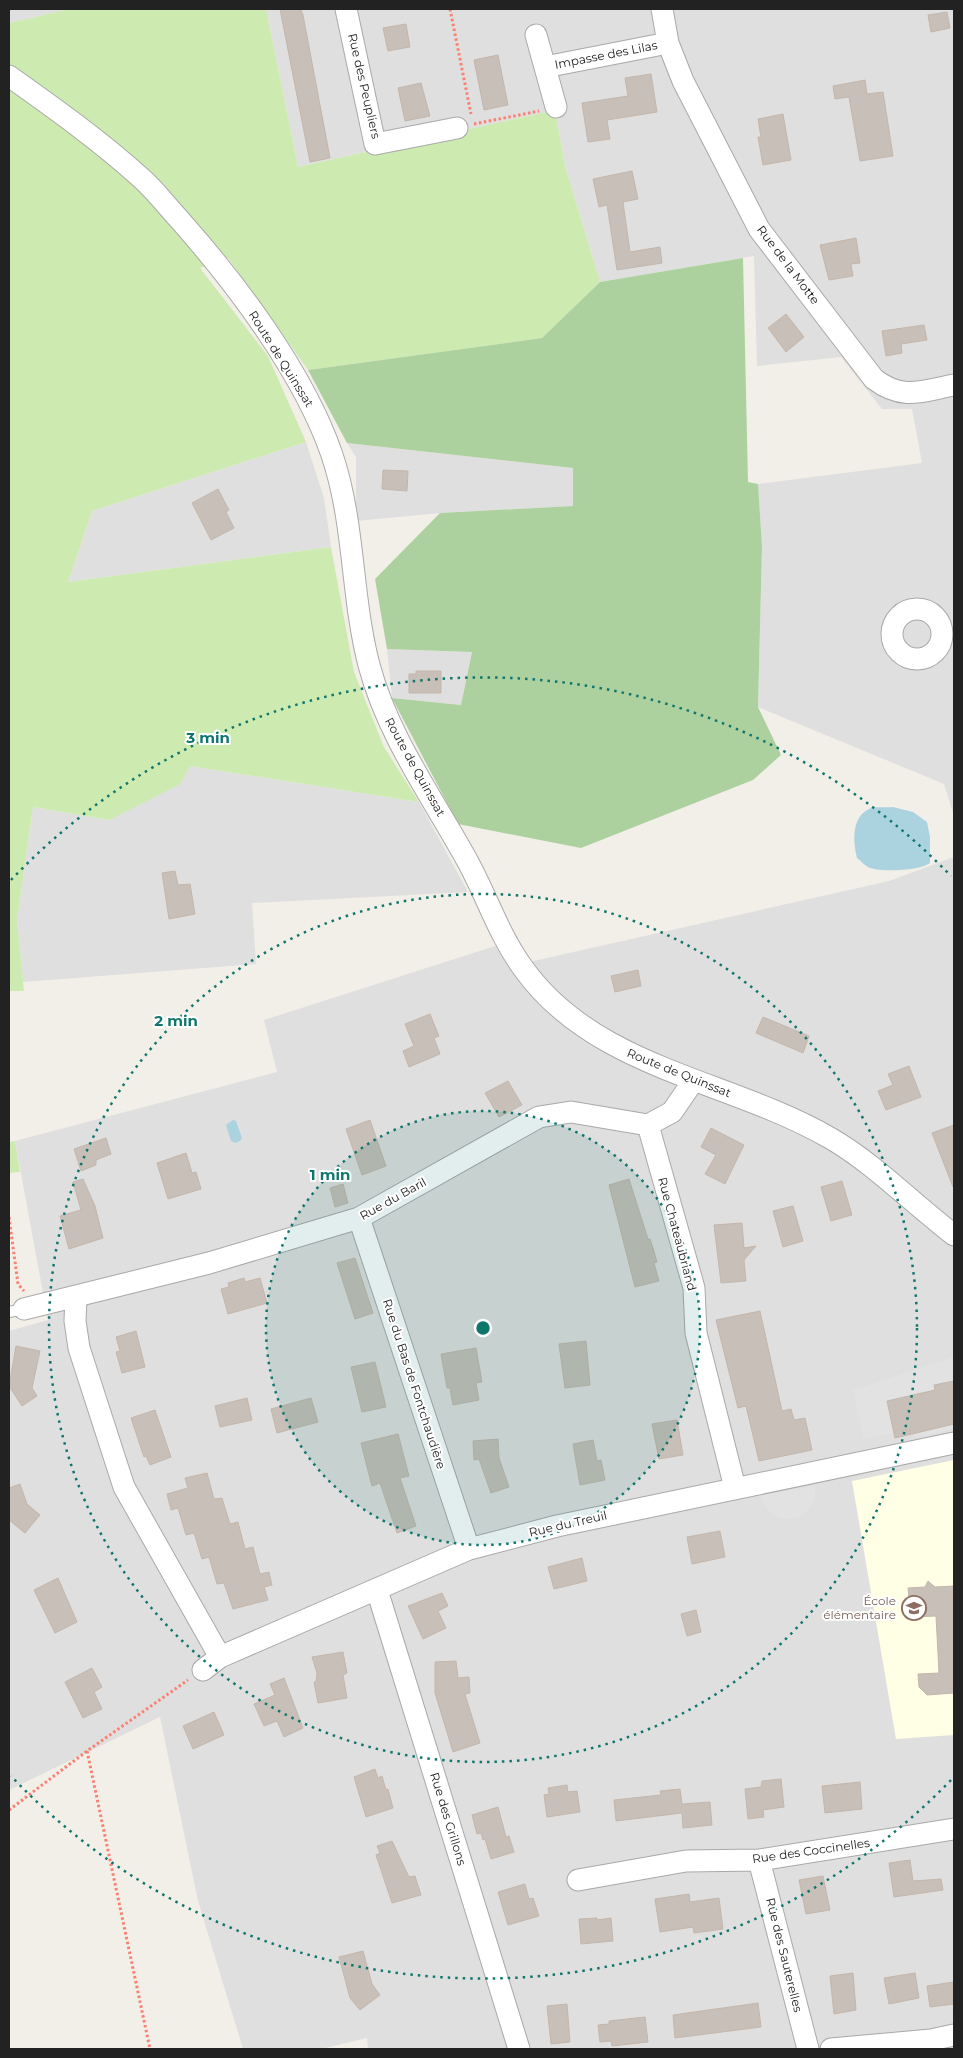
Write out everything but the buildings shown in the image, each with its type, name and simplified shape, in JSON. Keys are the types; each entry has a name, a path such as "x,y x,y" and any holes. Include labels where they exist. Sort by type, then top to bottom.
{"street":[{"name":"Rue des Peupliers","path":"346,9 375,144 465,126"},
{"name":"Rue de la Motte","path":"662,9 668,43 683,81 759,229 874,379 888,390 907,393 954,385"},
{"name":"Impasse des Lilas","path":"536,34 556,107"},
{"name":"Impasse des Lilas","path":"545,67 668,43"},
{"name":"Route de Quinssat","path":"9,76 75,124 143,179 201,244 258,319 311,405 332,455 347,509 358,609 370,666 387,717 413,768 470,865 502,932 523,968 578,1024 629,1054 776,1111 829,1137 868,1163 954,1234"},
{"path":"648,1126 672,1112 694,1080"},
{"name":"Rue du Baril","path":"23,1309 209,1263 360,1218 539,1117 571,1112 648,1126"},
{"name":"Rue Chateaubriand","path":"648,1126 694,1288 696,1333 735,1488"},
{"name":"Rue du Bas de Fontchaudière","path":"360,1218 469,1549"},
{"path":"76,1297 75,1321 79,1348 124,1487 212,1663"},
{"name":"Rue du Treuil","path":"212,1663 469,1549 557,1526 954,1443"},
{"name":"Rue des Grillons","path":"377,1590 519,2049"},
{"name":"Rue des Coccinelles","path":"578,1880 686,1861 759,1860 954,1829"},
{"name":"Rue des Sauterelles","path":"759,1860 808,2049"},
{"path":"831,2049 930,2040 954,2035"}],"path":[{"path":"450,9 465,126 556,107"},
{"path":"9,1217 23,1309"},
{"path":"9,1810 87,1751 212,1663"},
{"path":"87,1751 150,2049"}],"shaded area":[{"path":"9,9 70,9 9,23"},
{"path":"266,9 954,9 954,816 944,784 758,707 762,546 758,484 922,463 912,409 882,409 841,357 757,366 754,256 600,282 565,166 555,110 298,167"},
{"path":"306,442 324,498 331,547 68,582 92,511"},
{"path":"347,443 573,468 574,506 440,513 356,521 356,457"},
{"path":"387,649 472,652 461,705 392,698"},
{"path":"190,766 419,802 468,892 252,903 256,964 23,982 17,920 33,807 109,820"},
{"path":"954,857 954,2049 368,2049 367,2038 321,2049 243,2049 198,1901 160,1717 9,1790 9,1331 48,1320 15,1141 277,1072 264,1020 517,939 529,962 889,881"},
{"path":"954,1357 954,1429 915,1438 913,1429 864,1439 853,1390"},
{"name":"École élémentaire","path":"954,1460 954,1735 896,1739 852,1481"},
{"path":"815,1486 815,1497 811,1506 804,1514 795,1518 784,1519 774,1515 766,1508 761,1494"}],"green space":[{"path":"70,9 266,9 298,167 555,110 565,166 600,282 542,338 308,370 228,258 200,268 268,356 306,442 92,511 68,582 331,547 354,672 384,747 419,802 190,766 180,784 109,820 33,807 17,920 24,991 9,991 9,23"},
{"path":"743,258 748,482 758,484 762,546 758,707 781,755 753,780 581,848 458,824 392,698 461,705 472,652 387,649 375,579 440,513 573,506 573,468 347,443 308,370 542,338 600,282"},
{"path":"15,1141 20,1172 9,1173 9,1142"}],"water":[{"path":"893,807 913,812 927,822 930,837 930,863 925,866 901,870 884,870 870,868 857,858 854,838 859,818 871,808"},
{"path":"233,1120 236,1121 242,1138 235,1143 231,1141 226,1125"}],"place":[{"name":"École élémentaire","path":"914,1608"}]}
